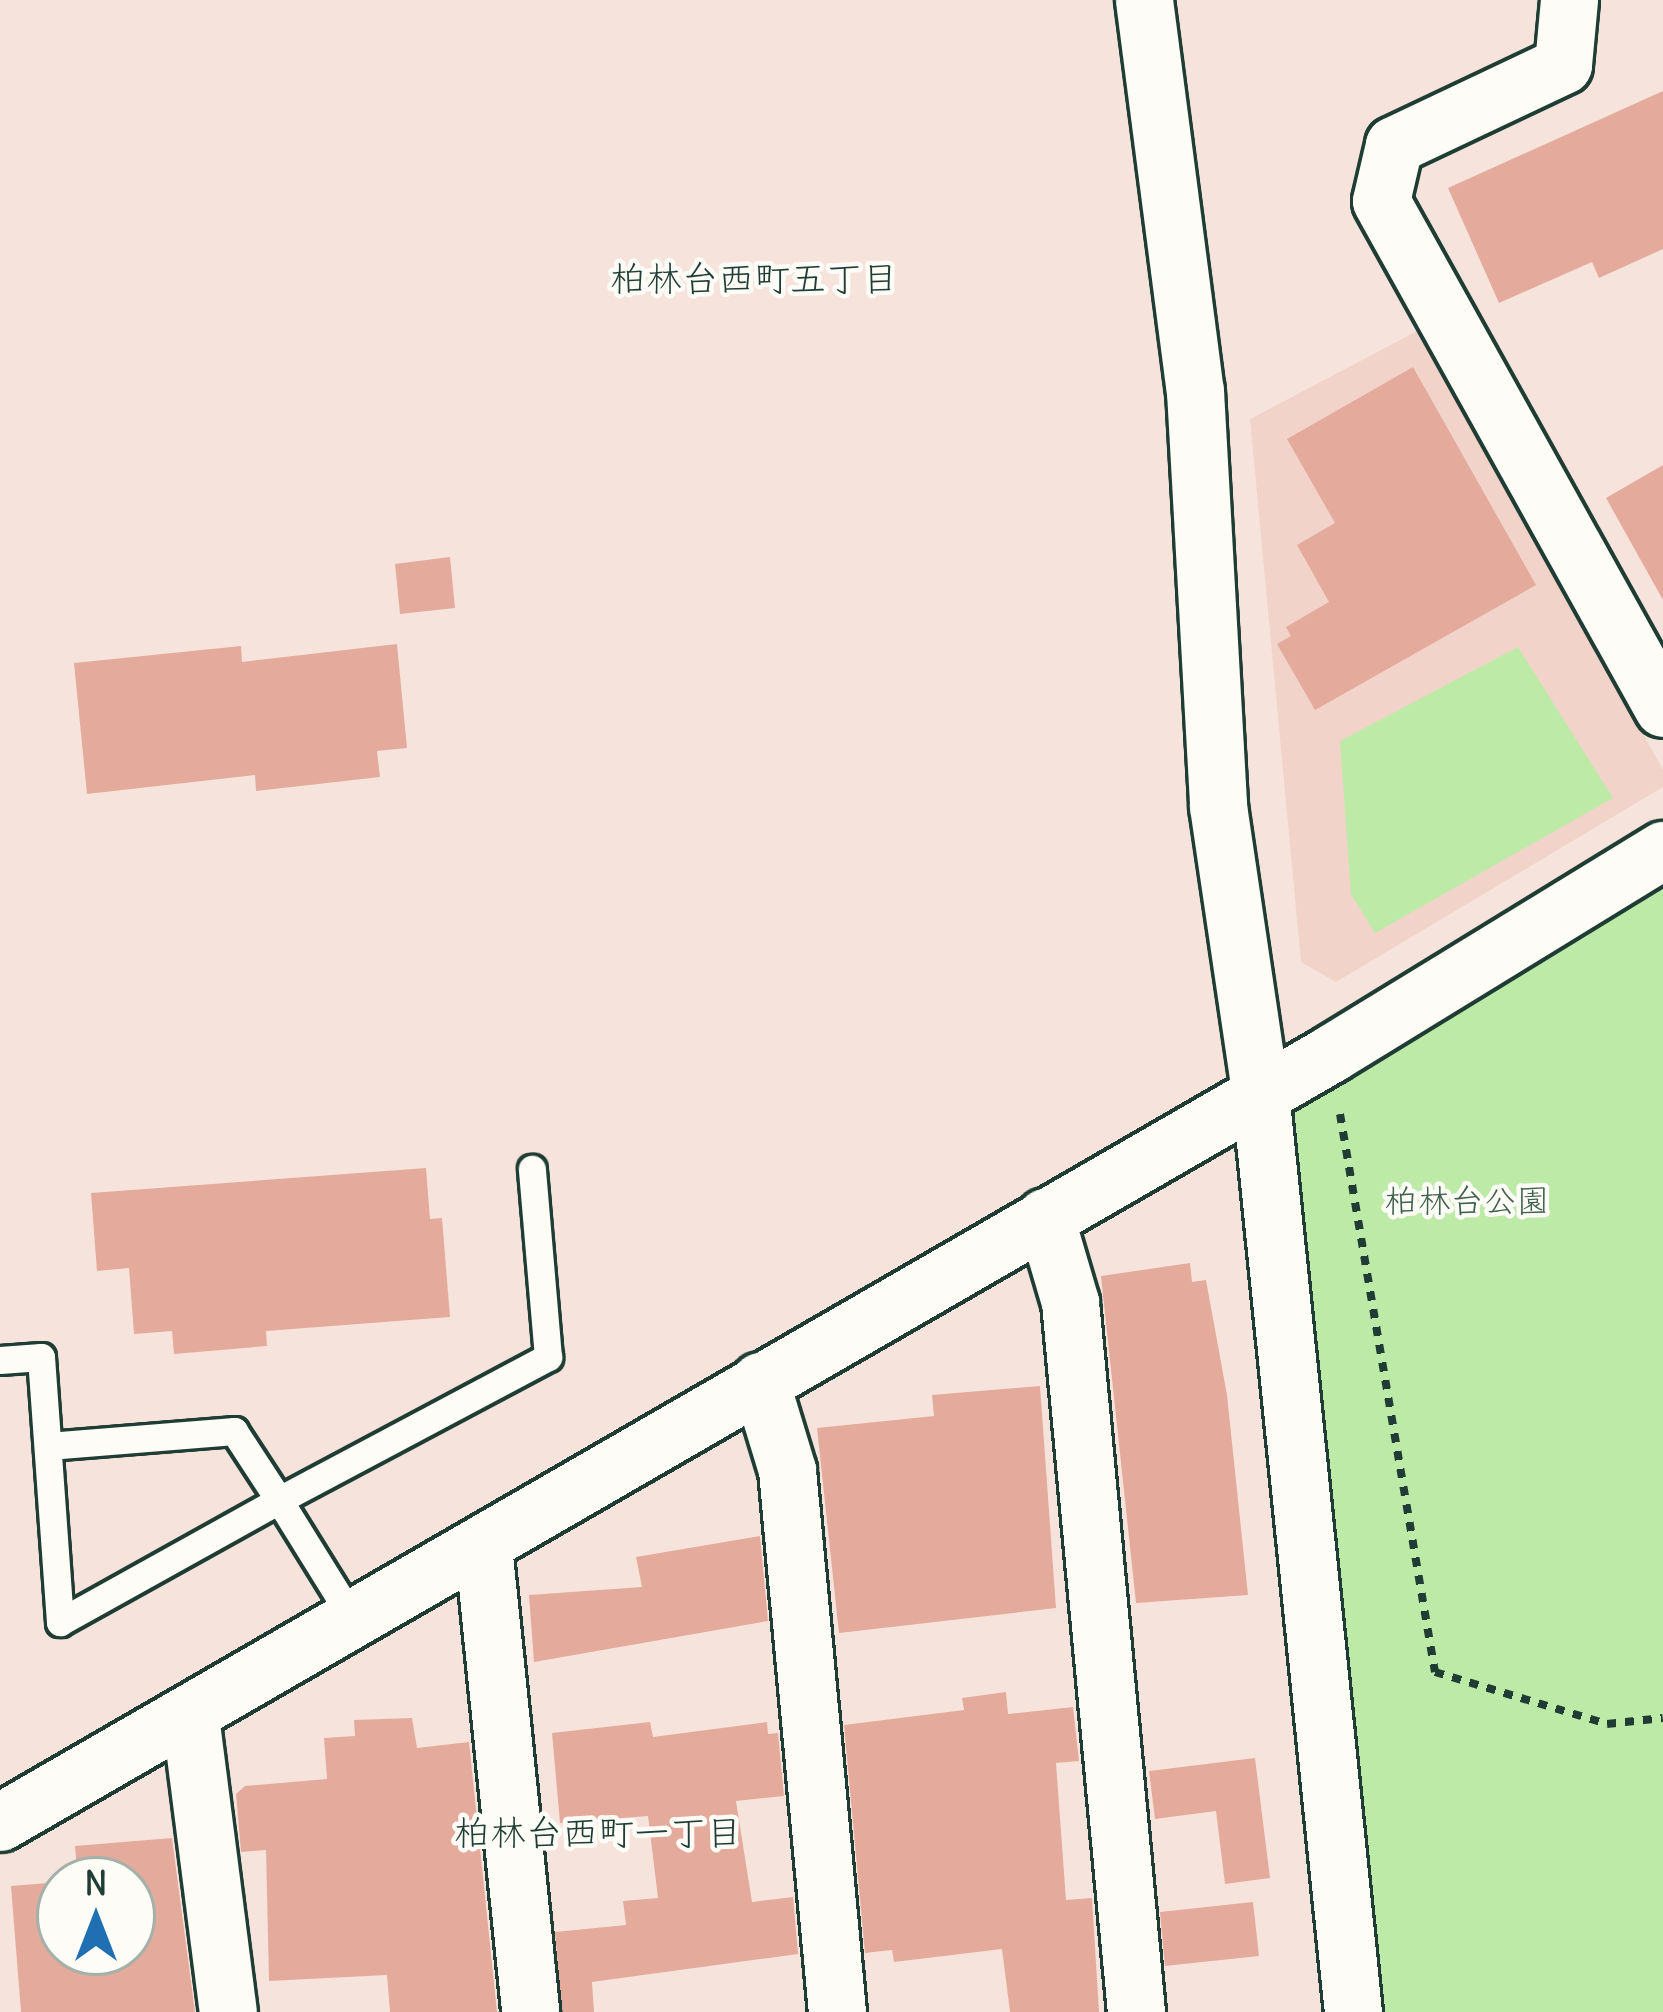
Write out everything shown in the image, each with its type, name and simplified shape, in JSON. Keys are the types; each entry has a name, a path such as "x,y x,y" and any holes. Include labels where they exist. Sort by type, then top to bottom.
{"street":[{"path":"1144,0 1195,391 1219,806 1260,1092 1353,2012"},
{"path":"1569,0 1563,65 1394,145 1381,200 1663,708"},
{"path":"0,1822 354,1622 760,1381 1330,1054 1663,850"},
{"path":"1045,1217 1070,1301 1136,2012"},
{"path":"760,1381 787,1470 837,2012"},
{"path":"484,1546 530,2012"},
{"path":"190,1716 228,2012"}],"lane":[{"path":"0,1360 41,1357 60,1622 548,1358 532,1168"},
{"path":"48,1446 233,1431 354,1622"}],"path":[{"path":"1330,1054 1435,1672 1606,1724 1663,1718"}],"shaded area":[{"path":"1421,329 1663,770 1663,787 1336,982 1301,962 1250,419"}],"green space":[{"path":"1518,647 1613,798 1375,933 1351,894 1340,741"},
{"name":"柏林台公園","path":"1663,850 1663,2012 1353,2012 1260,1092"}],"building":[{"path":"1663,91 1663,249 1599,278 1592,262 1499,303 1448,188"},
{"path":"1413,367 1536,585 1315,710 1277,644 1291,636 1286,627 1329,602 1297,545 1335,523 1287,439"},
{"path":"1663,465 1663,600 1606,498"},
{"path":"450,557 455,608 400,614 395,564"},
{"path":"397,644 407,748 377,751 380,777 256,791 255,775 87,794 74,663 241,646 242,662"},
{"path":"426,1168 430,1219 442,1218 450,1317 266,1331 267,1346 174,1354 172,1331 134,1334 129,1268 97,1271 91,1193"},
{"path":"1190,1263 1192,1282 1206,1280 1227,1395 1248,1595 1136,1603 1101,1276"},
{"path":"1040,1386 1056,1608 839,1633 817,1428 934,1416 932,1395"},
{"path":"760,1536 768,1621 534,1662 529,1595 642,1587 636,1557"},
{"path":"1006,1692 1008,1714 1073,1707 1079,1761 1056,1763 1066,1900 1092,1898 1099,2012 1010,2012 1002,1949 894,1962 892,1950 865,1953 844,1725 964,1710 962,1698"},
{"path":"412,1718 417,1748 469,1742 497,2012 390,2012 387,1975 269,1981 266,1850 241,1852 236,1794 245,1786 327,1779 324,1738 355,1736 354,1720"},
{"path":"650,1722 653,1737 767,1722 768,1734 778,1733 784,1796 736,1801 752,1902 793,1897 798,1954 592,1982 594,2012 562,2012 555,1932 626,1925 623,1901 658,1898 648,1816 560,1823 552,1733"},
{"path":"1255,1758 1270,1878 1225,1884 1216,1811 1155,1819 1149,1771"},
{"path":"172,1838 195,2012 21,2012 11,1886 36,1884 36,1976 156,1976 156,1856 76,1856 75,1846"},
{"path":"1253,1902 1259,1956 1165,1966 1160,1912"}],"district":[{"name":"柏林台西町五丁目","path":"754,279"},
{"name":"柏林台西町一丁目","path":"598,1833"}]}
